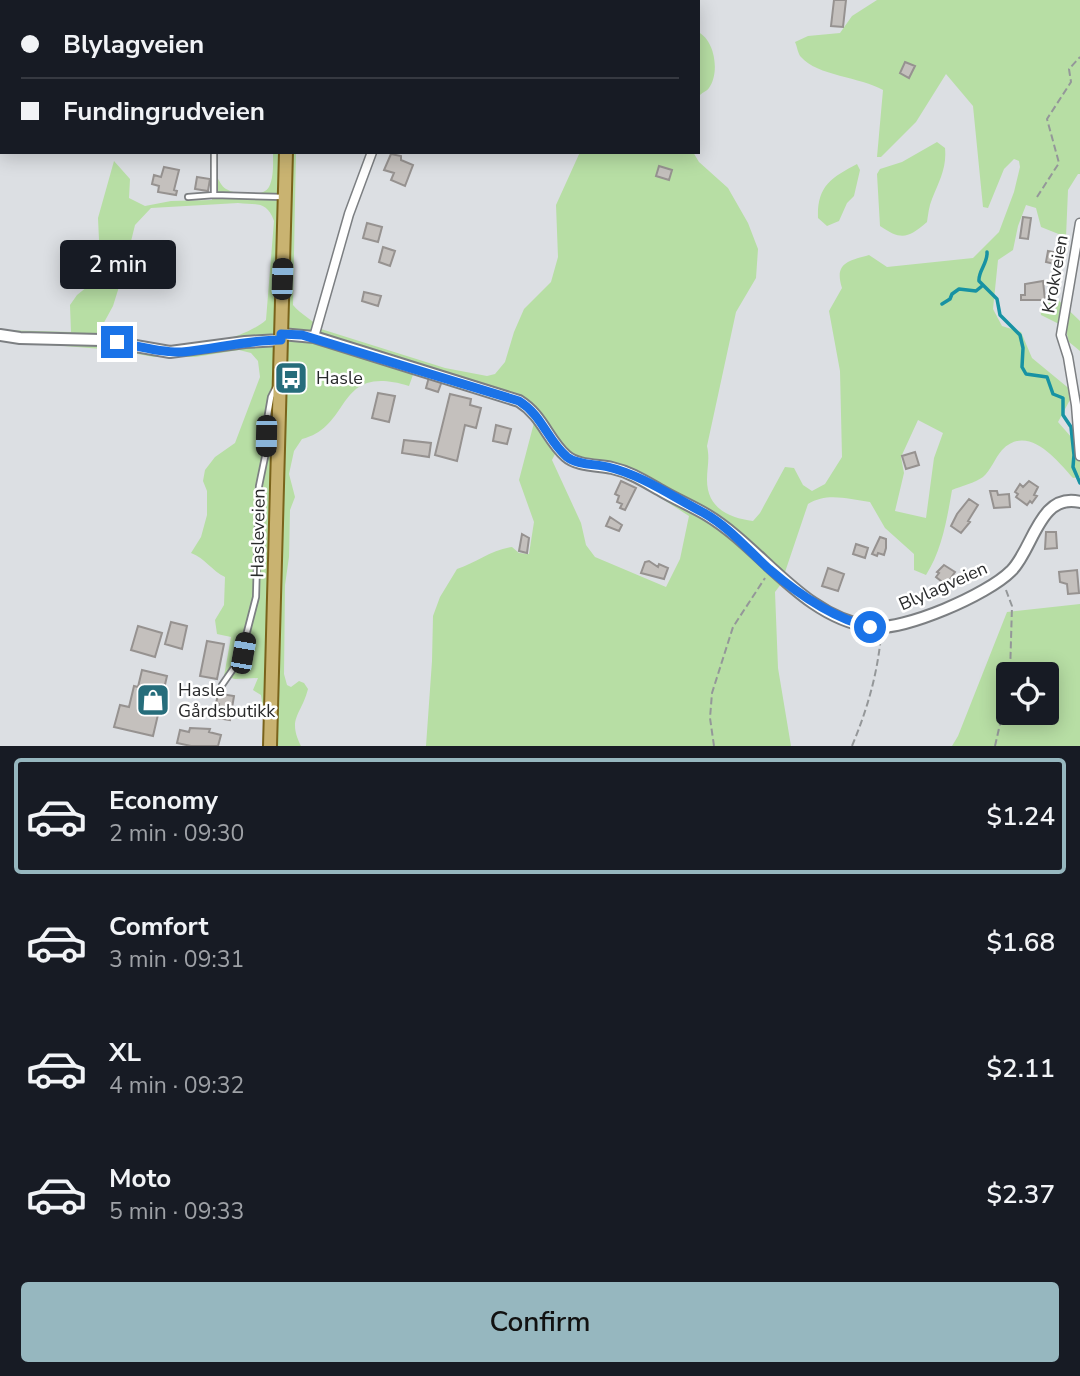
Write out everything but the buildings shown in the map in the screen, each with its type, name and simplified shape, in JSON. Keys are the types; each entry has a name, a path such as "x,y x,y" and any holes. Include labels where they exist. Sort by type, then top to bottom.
{"main road":[{"name":"Hasleveien","path":"270,746 286,154"}],"street":[{"path":"314,337 349,215 371,154"},
{"name":"Krokveien","path":"1080,223 1061,335 1068,357 1076,405 1080,456"},
{"name":"Blylagveien","path":"0,335 102,340 170,352 281,337 314,337 519,401 537,415 567,457 639,477 708,515 771,570 835,615 855,623 882,628 906,624 971,597 1002,579 1013,569 1037,526 1054,506 1071,500 1080,502"}],"lane":[{"path":"214,154 214,195"},
{"path":"188,197 284,197"},
{"path":"222,685 240,659 256,597 259,486 266,452 271,397 280,380"}],"path":[{"path":"1037,198 1059,163 1046,119 1071,82 1069,69 1080,57"},
{"path":"714,746 710,718 712,693 733,627 771,570"},
{"path":"1002,579 1012,606 1010,662"},
{"path":"852,746 867,711 878,667 882,628"},
{"path":"995,746 1000,725"}],"green space":[{"path":"877,0 1080,0 1080,174 1068,190 1066,237 1041,227 1036,208 1026,205 1013,250 998,260 993,309 1002,326 1021,332 1032,358 1072,391 1058,422 1072,438 1080,438 1080,477 1073,478 1050,454 1032,442 1022,440 1012,443 1002,450 983,477 952,490 940,545 926,575 914,570 914,554 885,528 870,502 830,497 808,504 781,584 775,592 778,668 791,746 426,746 433,616 440,597 457,569 512,547 519,553 529,554 534,522 519,480 535,419 518,403 414,372 409,386 385,381 368,383 356,389 330,422 318,432 302,439 294,451 289,474 295,497 290,510 289,557 285,585 284,674 287,685 291,687 299,681 308,689 295,723 301,746 263,746 264,713 261,695 253,690 258,678 235,679 224,676 231,637 217,634 215,620 224,605 225,577 191,553 201,537 207,515 207,491 203,481 205,470 215,457 235,443 260,377 258,361 251,353 239,350 195,357 154,357 115,350 0,341 0,330 71,332 70,305 92,278 99,240 98,218 114,161 130,179 129,198 145,206 171,201 212,200 216,175 230,191 242,194 261,193 271,183 273,154 296,154 293,305 299,312 321,329 445,368 487,376 495,374 505,362 524,309 551,282 558,257 556,205 579,154 694,154 699,162 728,188 748,223 758,249 756,278 736,312 707,446 707,480 711,498 728,514 753,521 785,467 794,468 803,485 812,491 825,484 842,457 840,371 829,311 842,288 841,268 849,261 869,255 887,267 973,258 999,232 1020,167 1019,161 1014,159 1004,169 988,208 983,207 973,106 946,74 916,122 881,157 877,157 883,90 817,68 800,56 795,42 808,36 840,33 852,16","holes":["256,204 265,207 274,221 266,320 247,332 196,346 173,346 102,335 101,328 113,306 135,225 151,208","918,420 943,433 934,458 926,518 895,511 904,473 901,457","556,452 619,475 689,516 680,559 666,587 595,557 586,545 581,523 552,460"]},
{"path":"700,33 708,42 714,57 714,74 708,89 700,95"},
{"path":"937,142 945,148 945,162 927,222 905,236 888,231 880,226 877,174 880,169 902,162"},
{"path":"857,164 860,170 854,196 847,203 839,221 827,226 818,218 823,191 833,179"},
{"path":"1056,298 1080,321 1080,351 1069,342 1065,327 1041,315 1040,308"},
{"path":"1080,604 1080,746 952,746 1007,612"}],"waterway":[{"path":"987,252 979,281 997,299 1000,315 1020,335 1023,348 1022,367 1026,374 1047,377 1053,394 1063,398 1063,415 1071,427 1073,467 1080,483"},
{"path":"942,304 959,289 976,291 982,286"}],"place":[{"name":"Hasle","path":"291,378"},
{"name":"Hasle Gårdsbutikk","path":"153,700"}],"route":[{"path":"117,342 182,352 245,342 281,340 281,334 302,335 506,396 519,401 537,415 567,457 639,477 708,515 771,570 816,604 835,615 870,627"}]}
